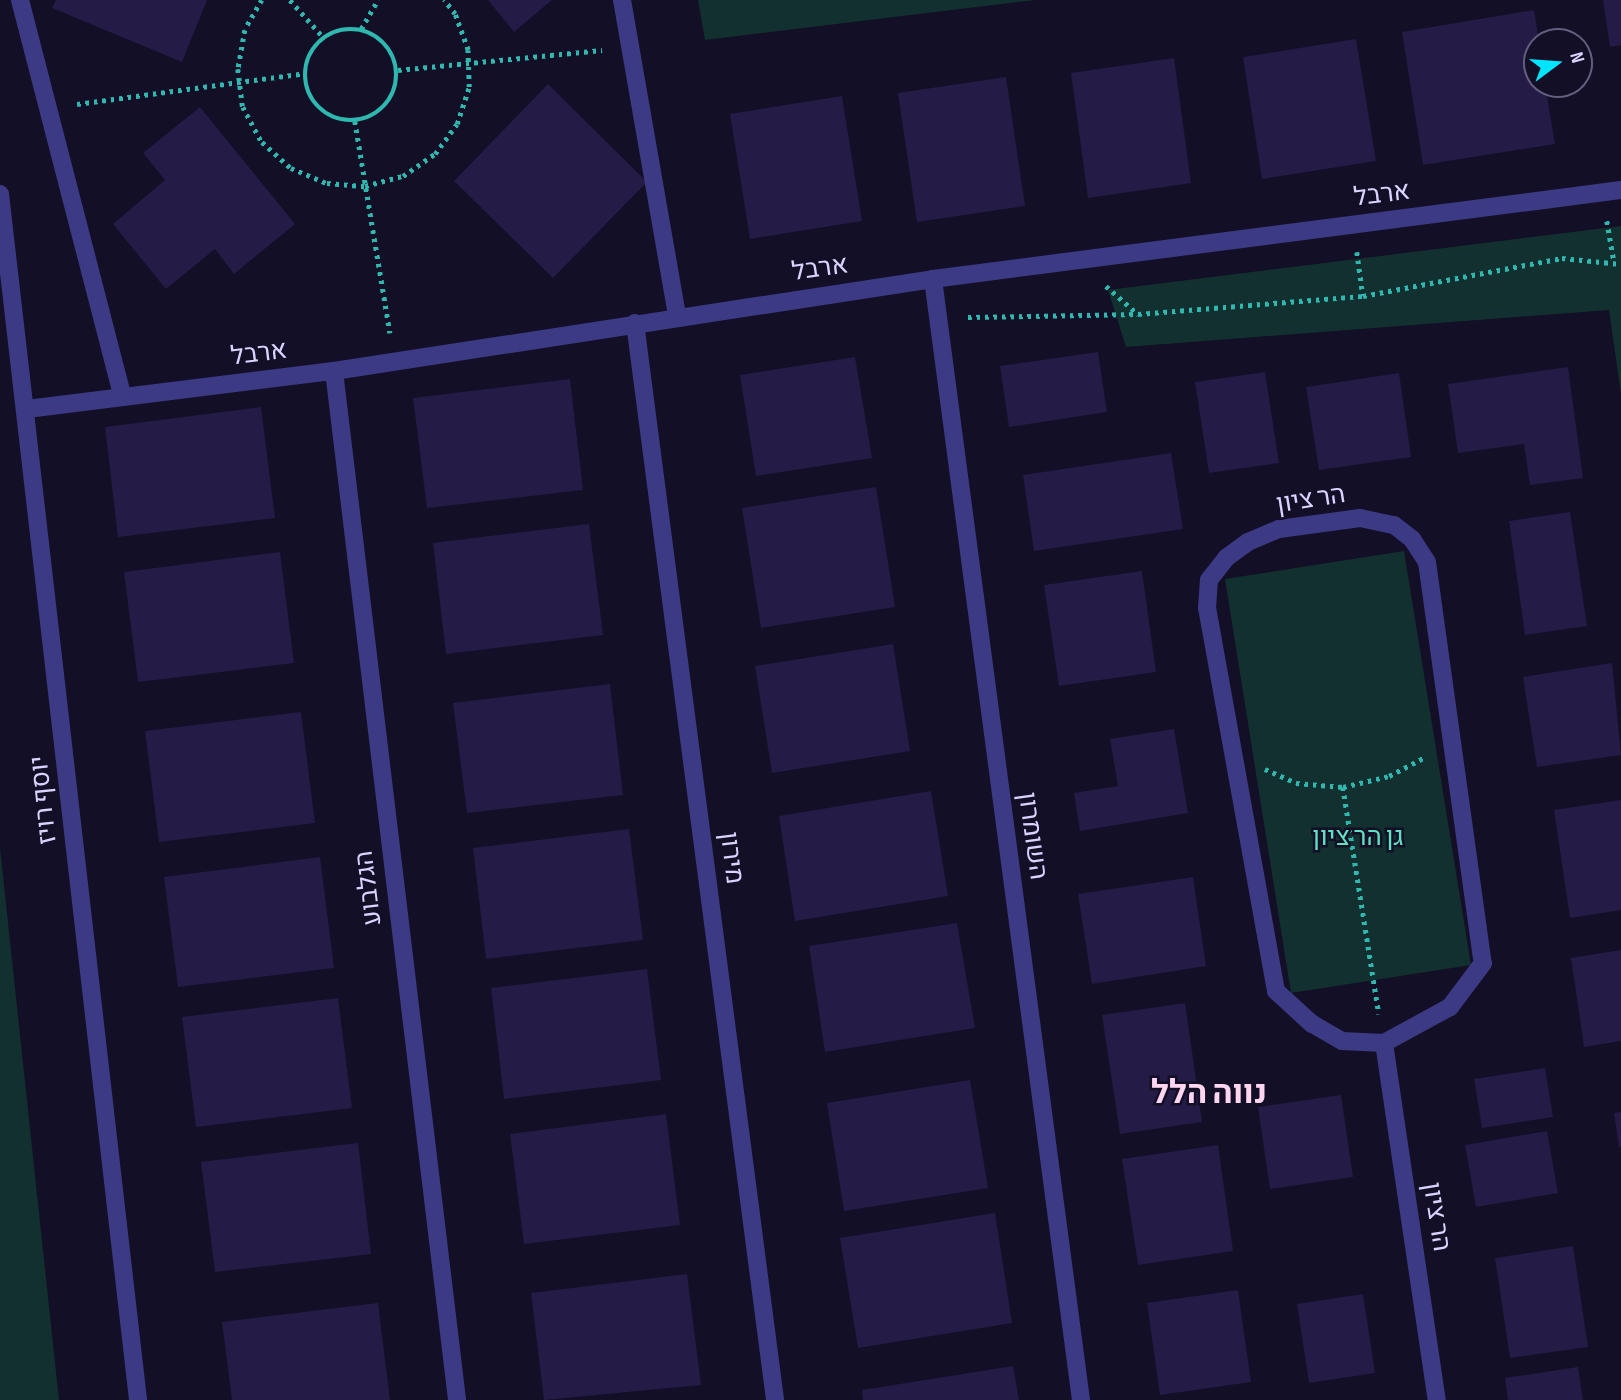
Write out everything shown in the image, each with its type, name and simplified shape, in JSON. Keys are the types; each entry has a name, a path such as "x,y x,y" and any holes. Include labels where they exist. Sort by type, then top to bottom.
{"street":[{"path":"20,0 52,107 123,397"},
{"path":"622,0 677,316"},
{"name":"ארבל","path":"27,409 334,371 677,316 933,279 1621,190"},
{"name":"יוסף רויז","path":"0,194 27,409 138,1400"},
{"name":"השומרון","path":"933,279 1081,1400"},
{"name":"מירון","path":"635,323 775,1400"},
{"name":"הגלבוע","path":"334,371 457,1400"},
{"name":"הר ציון","path":"1360,518 1394,525 1412,539 1427,562 1448,712 1483,963 1450,1007 1384,1043 1342,1041 1312,1024 1276,990 1207,608 1209,580 1227,558 1248,542 1279,529 1360,518"},
{"name":"הר ציון","path":"1384,1043 1437,1400"}],"path":[{"path":"262,0 245,30 238,69 243,107 262,142 291,168 327,183 365,186 403,176 435,154 457,124 469,88 468,50 455,14 444,0"},
{"path":"290,0 324,38"},
{"path":"361,29 378,0"},
{"path":"345,29 361,29 386,44 398,71 391,99 382,110 355,121 326,114 314,103 305,73 309,57 324,38 345,29"},
{"path":"398,71 630,47"},
{"path":"52,107 305,73"},
{"path":"355,121 395,361"},
{"path":"1601,192 1614,261"},
{"path":"1354,225 1363,296"},
{"path":"937,317 1138,314 1363,296 1562,258 1614,261 1621,264"},
{"path":"1076,261 1138,314"},
{"path":"1234,755 1296,783 1343,787 1389,776 1424,759 1448,712"},
{"path":"1343,787 1384,1043"}],"green space":[{"path":"698,0 1035,0 705,40"},
{"path":"1621,226 1621,394 1609,310 1126,347 1108,290"},
{"name":"גן הר ציון","path":"1404,551 1471,965 1291,993 1225,579"},
{"path":"0,848 59,1400 0,1400"}],"building":[{"path":"56,0 207,0 182,62 52,8"},
{"path":"488,0 552,0 514,32"},
{"path":"1603,0 1621,0 1621,45 1610,47"},
{"path":"1534,10 1537,28 1523,28 1523,98 1547,98 1555,144 1423,165 1402,32"},
{"path":"1356,39 1376,161 1262,179 1243,57"},
{"path":"1174,58 1191,183 1088,198 1071,73"},
{"path":"1006,77 1025,206 917,222 898,93"},
{"path":"548,84 647,182 553,278 454,181"},
{"path":"842,96 862,221 750,239 730,114"},
{"path":"200,107 295,224 234,274 215,249 166,289 113,224 165,180 143,153"},
{"path":"1098,352 1107,412 1009,427 1000,366"},
{"path":"855,357 872,458 756,476 740,375"},
{"path":"1568,367 1583,478 1530,485 1524,444 1458,453 1448,384"},
{"path":"1265,372 1279,463 1209,473 1195,382"},
{"path":"1399,373 1411,457 1319,470 1306,387"},
{"path":"570,379 583,490 427,508 413,398"},
{"path":"261,407 275,518 118,537 105,427"},
{"path":"1171,453 1183,529 1034,551 1023,475"},
{"path":"876,487 895,607 761,628 742,508"},
{"path":"1570,512 1587,626 1525,635 1509,521"},
{"path":"589,524 603,635 446,654 433,543"},
{"path":"280,552 294,663 138,682 124,572"},
{"path":"1142,571 1156,672 1059,686 1044,585"},
{"path":"893,644 910,751 772,773 755,666"},
{"path":"1612,663 1621,755 1537,767 1523,677"},
{"path":"610,684 623,795 467,813 453,703"},
{"path":"301,712 315,823 159,842 145,731"},
{"path":"1174,729 1188,813 1080,831 1074,793 1118,786 1110,739"},
{"path":"931,791 948,896 795,921 779,816"},
{"path":"1621,800 1621,910 1570,918 1554,810"},
{"path":"629,829 643,940 486,959 473,848"},
{"path":"320,857 334,968 178,987 164,877"},
{"path":"1193,877 1206,966 1092,984 1078,894"},
{"path":"957,923 975,1028 825,1052 809,946"},
{"path":"1621,950 1621,1041 1584,1047 1571,958"},
{"path":"647,969 661,1080 504,1099 491,988"},
{"path":"338,998 352,1108 196,1127 182,1017"},
{"path":"1185,1003 1202,1122 1120,1134 1102,1015"},
{"path":"1545,1068 1553,1117 1482,1128 1474,1079"},
{"path":"970,1080 988,1188 844,1211 827,1103"},
{"path":"1341,1095 1353,1177 1270,1189 1258,1107"},
{"path":"1621,1112 1621,1147 1619,1147 1614,1113"},
{"path":"666,1114 680,1225 524,1244 510,1134"},
{"path":"1547,1131 1558,1193 1476,1207 1465,1145"},
{"path":"358,1143 371,1254 215,1272 201,1162"},
{"path":"1218,1145 1233,1251 1138,1265 1122,1159"},
{"path":"995,1213 1012,1323 858,1348 840,1238"},
{"path":"1573,1246 1588,1347 1510,1358 1495,1258"},
{"path":"687,1274 701,1385 544,1400 531,1293"},
{"path":"1238,1290 1251,1382 1160,1395 1147,1303"},
{"path":"1363,1294 1375,1373 1309,1383 1297,1304"},
{"path":"378,1303 390,1400 232,1400 222,1322"},
{"path":"1013,1366 1019,1400 863,1400 862,1390"},
{"path":"1578,1367 1583,1400 1508,1400 1505,1378"}],"district":[{"name":"נווה הלל","path":"1209,1094"}]}
